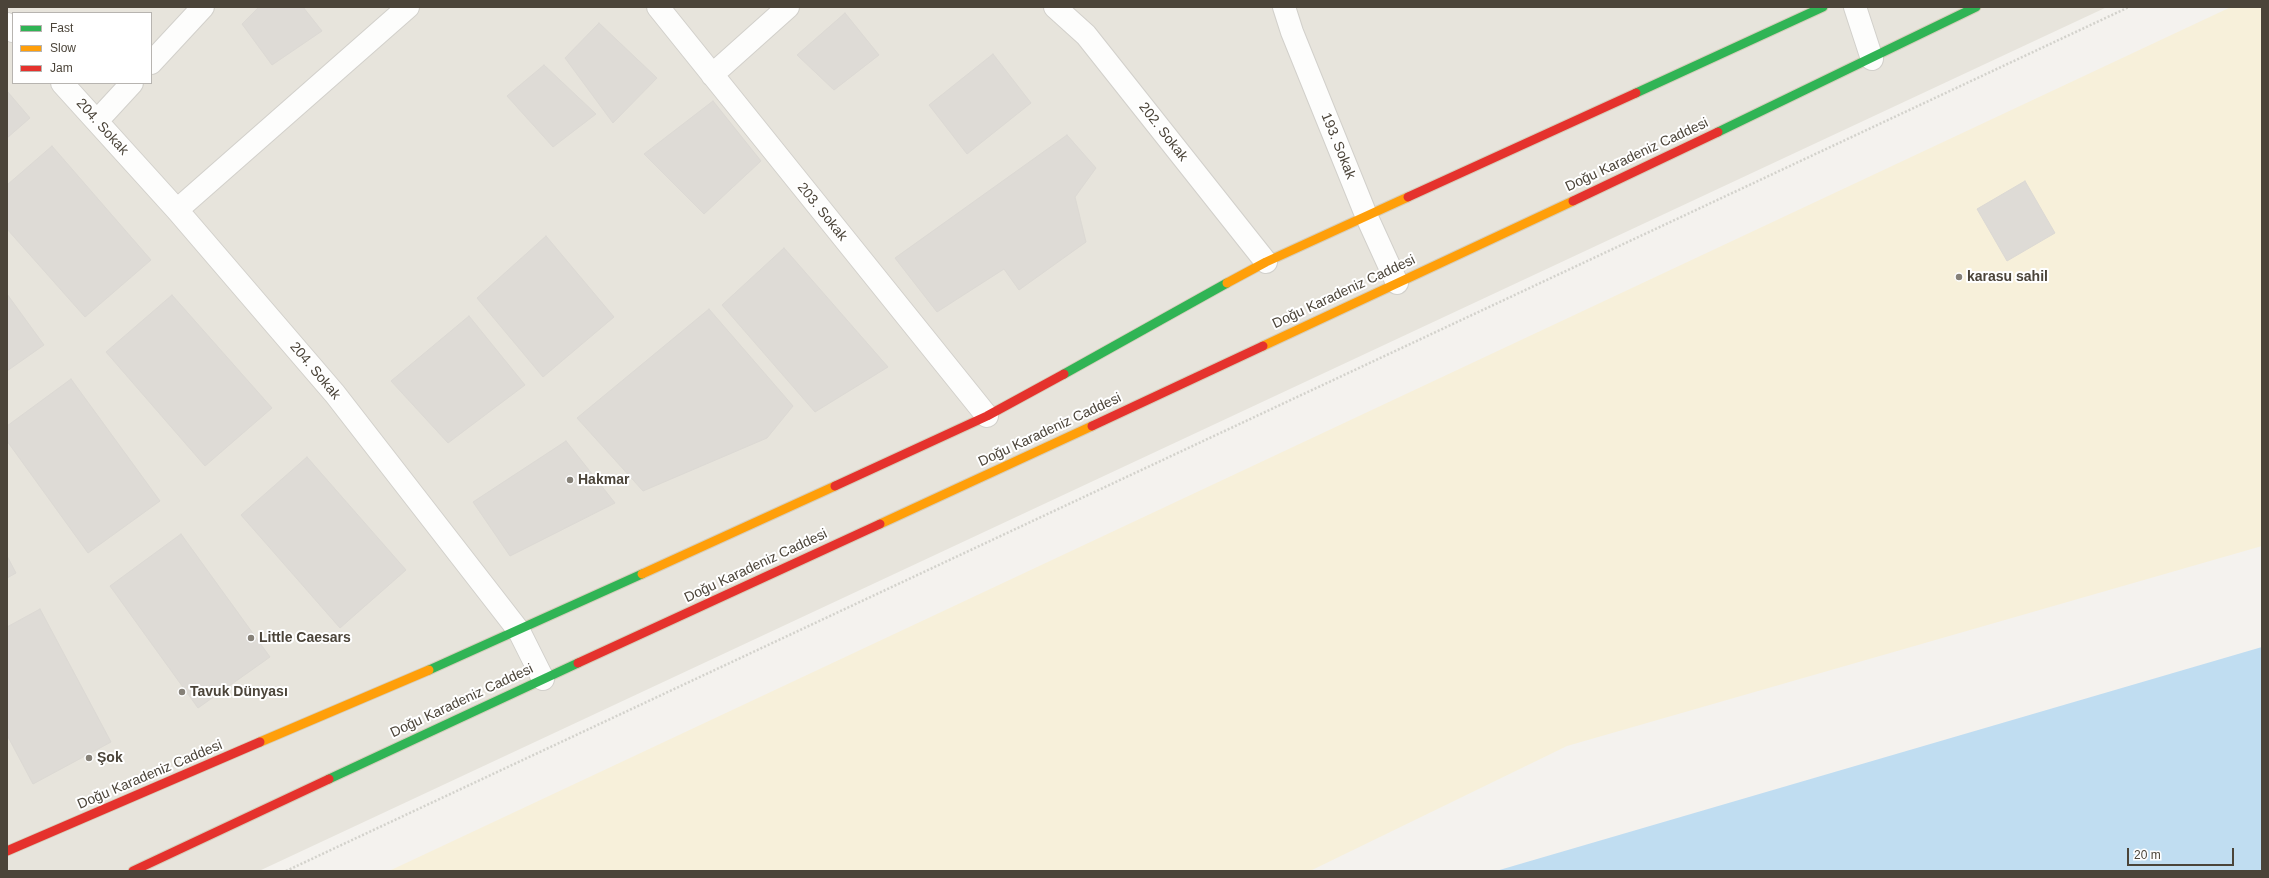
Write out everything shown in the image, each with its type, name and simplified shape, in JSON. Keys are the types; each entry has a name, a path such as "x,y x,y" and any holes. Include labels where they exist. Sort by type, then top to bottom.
{"main road":[{"name":"Doğu Karadeniz Caddesi","path":"7,851 519,631 987,416 1266,262 1823,7"},
{"name":"Doğu Karadeniz Caddesi","path":"133,871 543,679 1086,429 1872,59 1976,7"}],"street":[{"path":"152,62 204,7"},
{"path":"177,210 408,7"},
{"name":"203. Sokak","path":"658,7 987,416"},
{"path":"712,75 788,7"},
{"name":"202. Sokak","path":"1055,7 1086,35 1266,262"},
{"name":"193. Sokak","path":"1284,7 1292,32 1366,215 1397,283"},
{"path":"1855,7 1872,59"},
{"name":"204. Sokak","path":"63,84 177,210 335,394 519,631 543,679"},
{"path":"97,120 131,84"}],"path":[{"path":"286,871 2129,7"}],"shaded area":[{"path":"7,7 2107,7 259,871 7,871"}],"sand":[{"name":"karasu sahil","path":"2231,7 2262,7 2262,546 1567,746 1310,871 389,871"}],"water":[{"path":"2262,647 2262,871 1496,871"}],"building":[{"path":"259,7 303,7 322,31 272,65 242,24"},
{"path":"845,13 879,55 834,90 797,55"},
{"path":"599,23 657,78 613,123 565,58"},
{"path":"993,54 1031,103 967,154 929,105"},
{"path":"544,65 596,114 553,147 507,96"},
{"path":"7,91 30,118 7,138"},
{"path":"713,101 761,161 704,214 644,154"},
{"path":"1067,135 1096,168 1075,197 1086,242 1019,290 1004,269 937,312 895,258"},
{"path":"52,146 151,260 85,317 7,229 7,185"},
{"path":"2025,181 2055,233 2007,261 1977,209"},
{"path":"546,236 614,317 543,377 477,298"},
{"path":"784,248 888,367 815,412 722,305"},
{"path":"7,294 44,345 7,371"},
{"path":"172,295 272,408 205,466 106,352"},
{"path":"709,309 793,406 767,438 643,491 577,418"},
{"path":"469,316 525,385 448,443 391,381"},
{"path":"71,379 160,501 88,553 7,441 7,426"},
{"path":"566,441 615,503 510,556 473,502"},
{"path":"307,457 406,570 340,628 241,515"},
{"path":"181,534 270,657 198,708 110,586"},
{"path":"7,556 16,573 7,578"},
{"path":"40,609 111,742 33,784 7,735 7,627"}],"traffic: fast":[{"path":"1636,93 1823,7"},
{"path":"1718,132 1976,7"},
{"path":"1064,374 1227,283"},
{"path":"429,670 642,574"},
{"path":"329,779 578,663"}],"traffic: slow":[{"path":"1227,283 1266,262 1408,197"},
{"path":"1263,346 1573,201"},
{"path":"880,524 1092,426"},
{"path":"642,574 835,486"},
{"path":"260,742 429,670"}],"traffic: jam":[{"path":"1408,197 1636,93"},
{"path":"1573,201 1718,132"},
{"path":"1092,426 1263,346"},
{"path":"835,486 987,416 1064,374"},
{"path":"578,663 880,524"},
{"path":"7,851 260,742"},
{"path":"133,871 329,779"}],"place":[{"name":"karasu sahil","path":"1959,277"},
{"name":"Hakmar","path":"570,480"},
{"name":"Little Caesars","path":"251,638"},
{"name":"Tavuk Dünyası","path":"182,692"},
{"name":"Şok","path":"89,758"}]}
